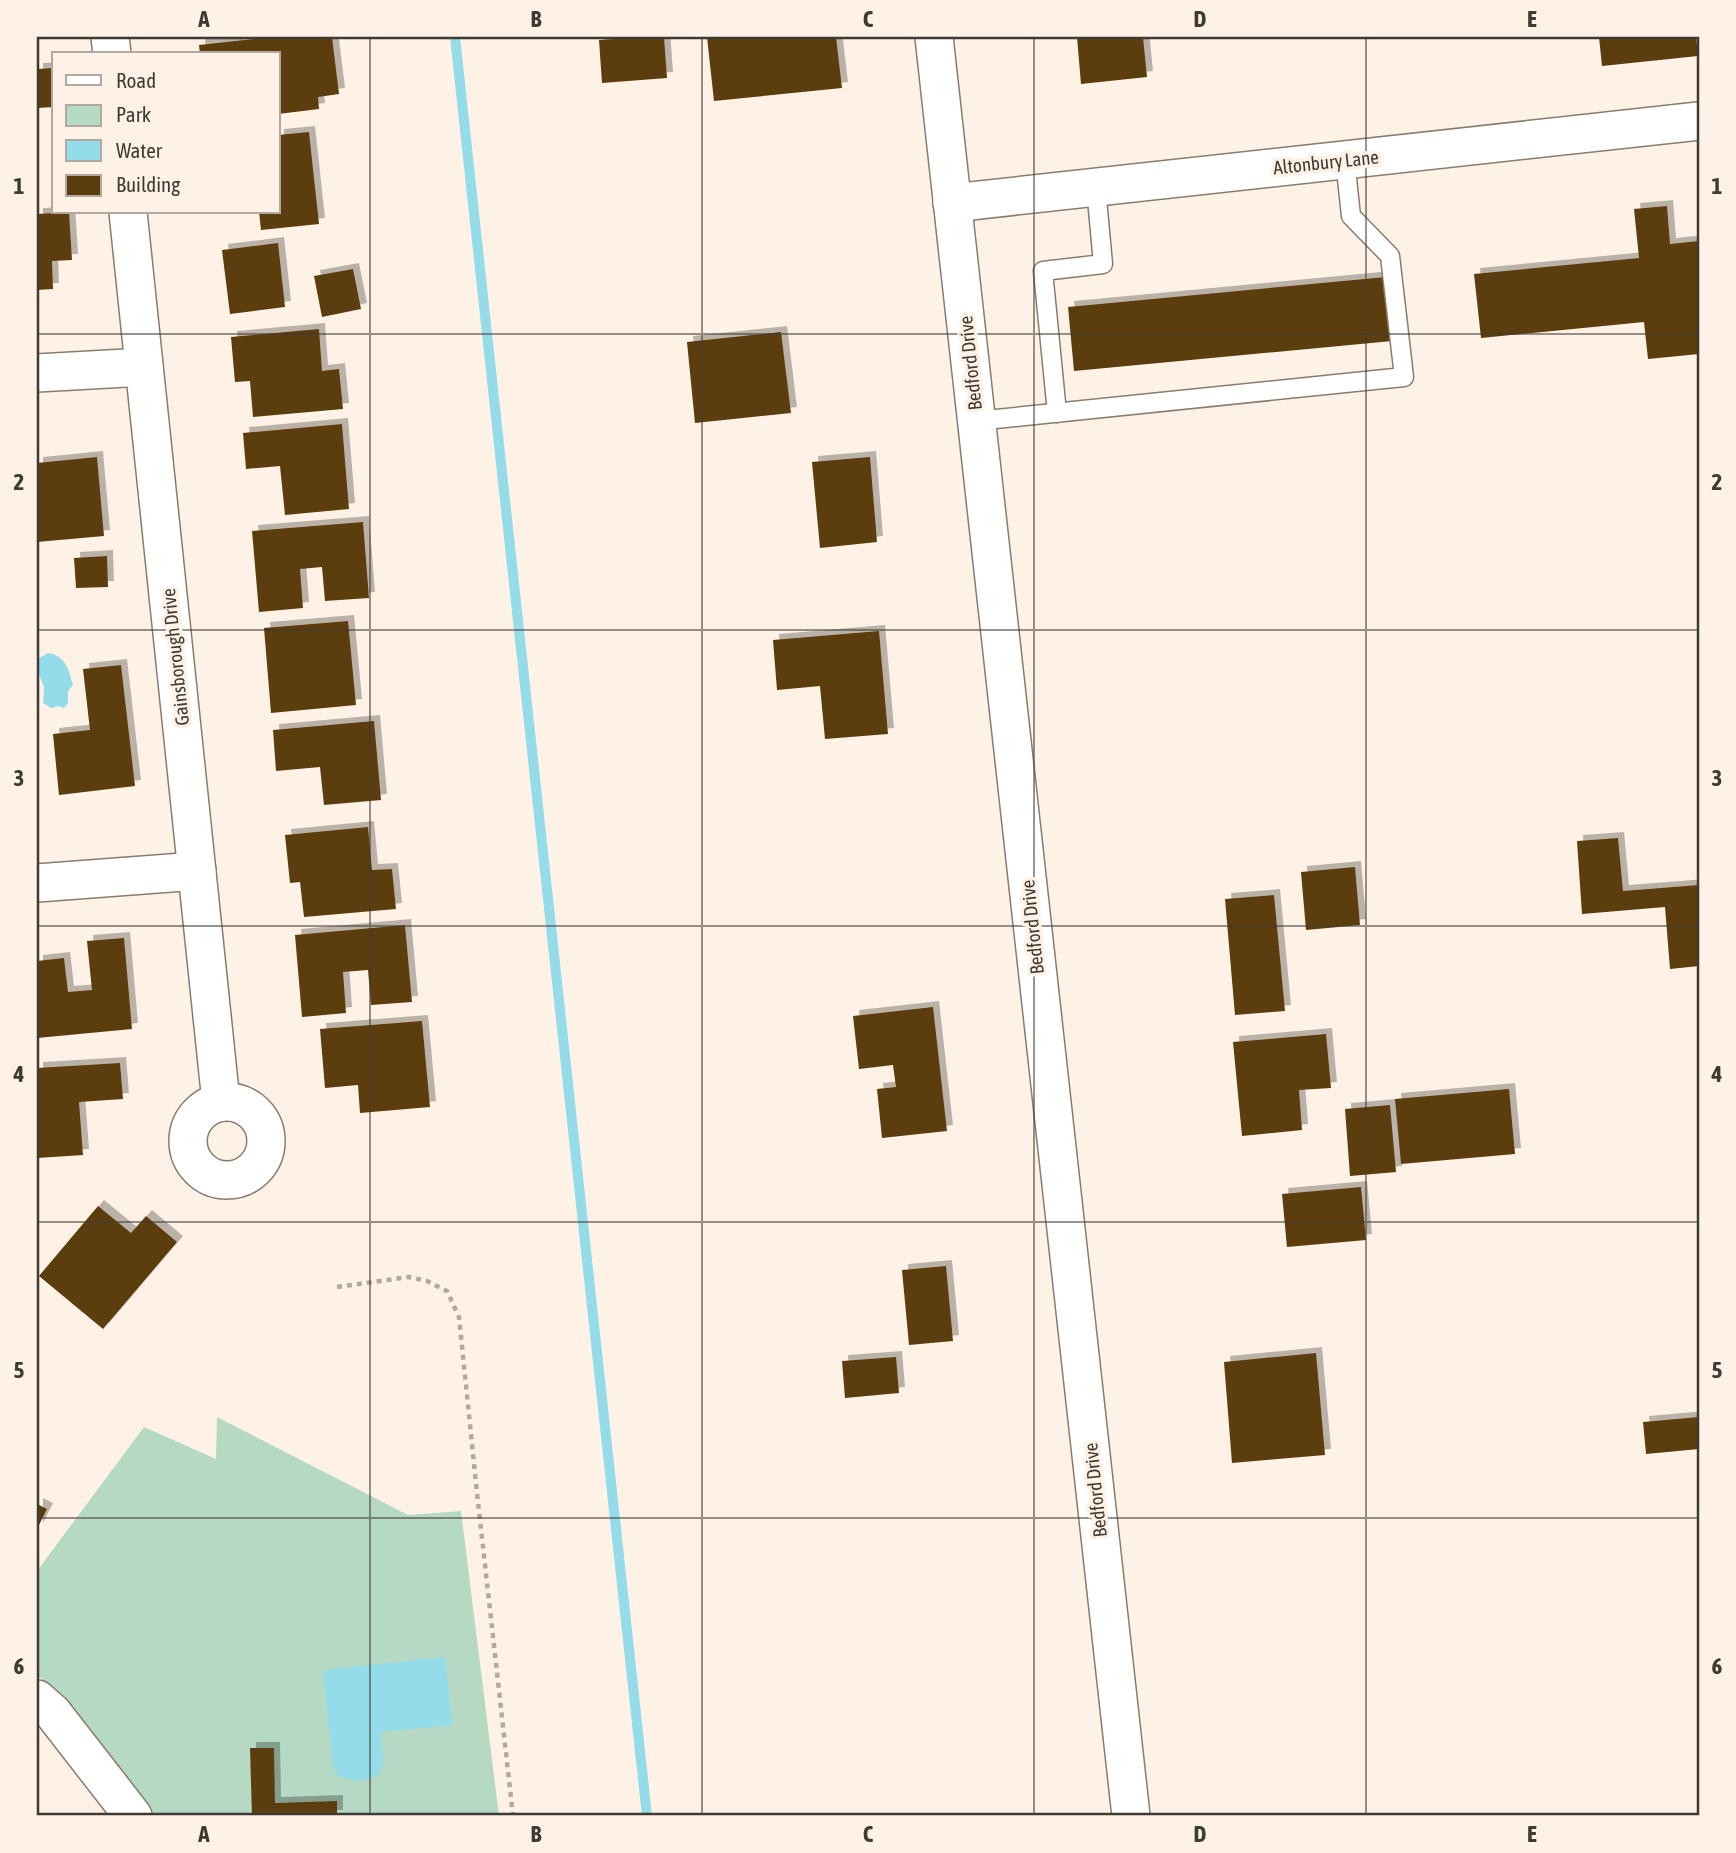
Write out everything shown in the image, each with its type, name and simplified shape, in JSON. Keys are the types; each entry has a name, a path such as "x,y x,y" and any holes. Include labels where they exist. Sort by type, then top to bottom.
{"street":[{"name":"Bedford Drive","path":"934,37 1131,1816"},
{"name":"Altonbury Lane","path":"952,203 1699,121"},
{"name":"Gainsborough Drive","path":"128,214 221,1102"},
{"path":"37,373 144,367"},
{"path":"37,883 197,871"},
{"path":"37,1699 53,1713 133,1816"}],"lane":[{"path":"976,421 1404,377 1390,256 1351,216 1345,160"},
{"path":"1058,413 1043,271 1103,264 1096,188"}],"path":[{"path":"337,1287 409,1277 427,1281 447,1291 459,1317 513,1816"}],"green space":[{"path":"217,1417 408,1515 461,1511 499,1816 155,1816 66,1701 37,1675 37,1571 144,1427 216,1459"}],"water":[{"path":"48,653 62,660 73,685 68,691 68,703 64,708 51,708 43,703 44,687 38,672 39,658"},
{"path":"445,1657 452,1725 381,1732 383,1764 377,1776 358,1781 339,1776 333,1766 323,1670"}],"building":[{"path":"273,37 332,37 339,94 318,97 319,109 280,114 280,52 200,52 199,45"},
{"path":"664,37 667,78 602,83 599,40"},
{"path":"707,37 836,37 842,88 714,101"},
{"path":"1077,37 1143,37 1147,77 1081,84"},
{"path":"1599,37 1696,37 1698,56 1602,66"},
{"path":"52,68 52,107 37,108 37,69"},
{"path":"309,132 319,224 261,230 259,214 280,214 280,135"},
{"path":"1667,206 1670,244 1699,241 1699,354 1648,359 1644,322 1481,338 1474,274 1639,258 1634,209"},
{"path":"37,214 69,214 72,260 52,261 53,289 37,290"},
{"path":"278,243 285,307 230,314 222,250"},
{"path":"353,269 361,309 322,317 314,276"},
{"path":"1386,277 1392,341 1074,371 1068,307"},
{"path":"319,329 322,371 339,369 343,409 253,417 250,381 235,382 231,337"},
{"path":"781,332 791,413 695,423 687,342"},
{"path":"342,424 349,509 285,515 280,466 246,469 243,433"},
{"path":"97,457 104,536 37,542 37,463"},
{"path":"870,457 877,542 820,548 812,462"},
{"path":"363,522 369,598 325,601 322,567 300,569 303,608 259,612 252,531"},
{"path":"107,556 108,587 76,588 74,558"},
{"path":"348,621 356,705 271,713 264,628"},
{"path":"879,631 888,734 825,739 820,686 777,690 773,640"},
{"path":"121,665 135,786 59,795 53,734 90,730 83,669"},
{"path":"374,721 381,800 324,805 320,767 276,771 273,730"},
{"path":"368,827 372,870 392,869 396,909 304,917 300,882 290,883 285,835"},
{"path":"1618,838 1623,891 1699,885 1699,966 1670,969 1665,907 1582,914 1577,841"},
{"path":"1355,867 1360,925 1306,930 1301,872"},
{"path":"1274,895 1285,1011 1235,1015 1225,899"},
{"path":"405,925 412,1002 371,1005 368,970 343,972 346,1013 302,1017 295,935"},
{"path":"124,938 132,1029 37,1038 37,961 64,958 68,992 92,990 87,941"},
{"path":"933,1007 947,1131 882,1138 877,1089 896,1087 893,1065 859,1069 853,1016"},
{"path":"422,1021 430,1107 360,1113 358,1085 325,1088 320,1029"},
{"path":"1326,1034 1331,1088 1299,1090 1302,1130 1242,1136 1233,1042"},
{"path":"120,1063 123,1099 79,1102 83,1155 37,1158 37,1068"},
{"path":"1509,1089 1515,1154 1401,1164 1395,1099"},
{"path":"1390,1105 1396,1172 1350,1176 1345,1109"},
{"path":"1361,1187 1366,1240 1287,1247 1282,1194"},
{"path":"98,1206 131,1233 146,1216 177,1242 103,1329 39,1276"},
{"path":"946,1266 953,1341 909,1345 902,1270"},
{"path":"1316,1353 1325,1455 1232,1463 1224,1362"},
{"path":"896,1357 899,1393 845,1398 842,1361"},
{"path":"1699,1417 1699,1449 1646,1454 1643,1422"},
{"path":"37,1504 47,1509 37,1529"},
{"path":"250,1748 274,1748 275,1803 337,1801 337,1816 252,1816"}],"waterway":[{"path":"455,37 647,1816"}]}
